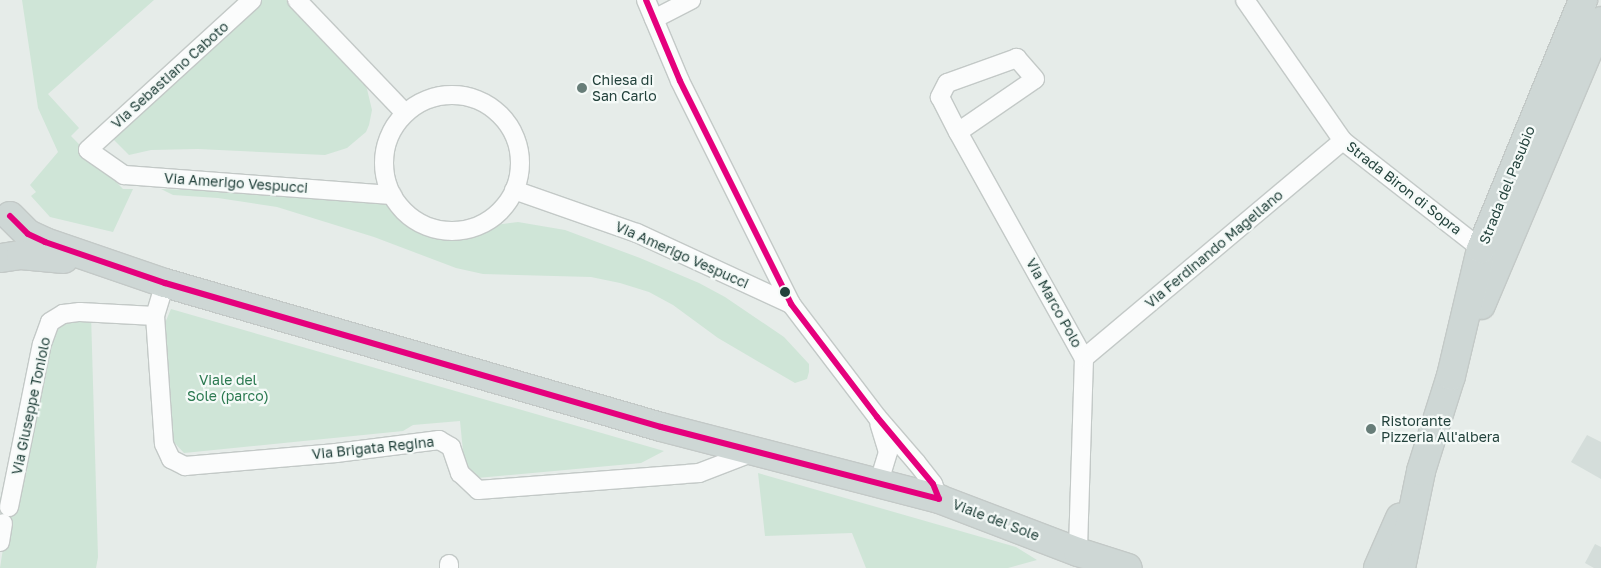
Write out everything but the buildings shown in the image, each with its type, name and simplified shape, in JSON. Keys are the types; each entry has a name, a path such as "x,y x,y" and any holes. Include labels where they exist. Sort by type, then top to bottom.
{"main road":[{"name":"Strada del Pasubio","path":"1401,568 1421,471 1451,376 1481,249 1583,0"},
{"name":"Strada del Pasubio","path":"1451,376 1601,22"},
{"path":"1,258 10,249 15,238 14,227 5,211"},
{"name":"Viale del Sole","path":"5,211 28,234 45,242 165,283 661,427 939,499 1078,552 1128,568"},
{"name":"Viale del Sole","path":"1,258 21,255 112,265"},
{"name":"Strada del Pasubio","path":"1378,568 1421,471"}],"street":[{"name":"Via Sebastiano Caboto","path":"88,150 252,0"},
{"path":"297,0 405,112"},
{"path":"646,0 680,81 791,304 877,418 933,484 939,499"},
{"path":"654,19 692,0"},
{"name":"Strada Biron di Sopra","path":"1245,0 1344,140 1481,249"},
{"name":"Via Marco Polo","path":"958,132 1036,79 1017,58 947,84 940,97 958,132 1084,358 1078,552"},
{"path":"449,95 462,96 482,102 499,114 512,130 518,150 519,170 514,190 502,208 486,222 466,230 451,230 423,224 405,212 392,195 384,174 384,152 392,130 405,112 422,101 449,95"},
{"name":"Via Ferdinando Magellano","path":"1084,358 1344,140"},
{"name":"Via Amerigo Vespucci","path":"88,150 124,175 392,195"},
{"name":"Via Amerigo Vespucci","path":"514,190 636,233 791,304"},
{"name":"Via Brigata Regina","path":"165,283 155,316 164,444 171,459 185,466 336,453 439,440 451,447 460,473 478,490 699,473 755,452"},
{"name":"Via Giuseppe Toniolo","path":"10,507 42,344 50,322 63,314 80,312 155,316"},
{"path":"877,418 888,452 878,484"},
{"path":"0,542 3,523"}],"shaded area":[{"path":"1587,435 1601,442 1601,479 1571,462"},
{"path":"1595,544 1601,547 1601,568 1594,568 1585,563"}],"green space":[{"path":"22,0 154,0 48,94 79,128 71,136 123,189 133,189 113,232 50,217 31,196 36,192 30,185 58,152 38,108"},
{"path":"253,0 286,0 342,60 359,73 367,89 372,110 366,132 347,148 325,155 198,149 151,150 129,155 106,132"},
{"path":"161,189 360,195 386,204 398,211 422,235 518,222 565,230 640,258 699,283 725,297 784,337 809,364 807,379 795,383 718,338 673,305 649,292 620,283 591,277 483,274 456,268 374,237 277,207 218,198 173,195"},
{"name":"Viale del Sole (parco)","path":"171,309 664,451 641,463 477,478 465,471 460,421 413,425 403,431 184,453 170,438 165,323"},
{"path":"91,314 98,557 96,568 0,568 35,342 44,323"},
{"path":"758,473 1016,547 1037,560 1008,568 866,568 852,533 765,536"}],"transit line":[{"path":"646,0 680,81 791,304 877,417 933,484 939,499"},
{"path":"10,216 28,234 45,242 165,283 661,427 939,499"}],"place":[{"name":"Chiesa di San Carlo","path":"582,88"},
{"name":"Ristorante Pizzeria All'albera","path":"1371,429"}]}
